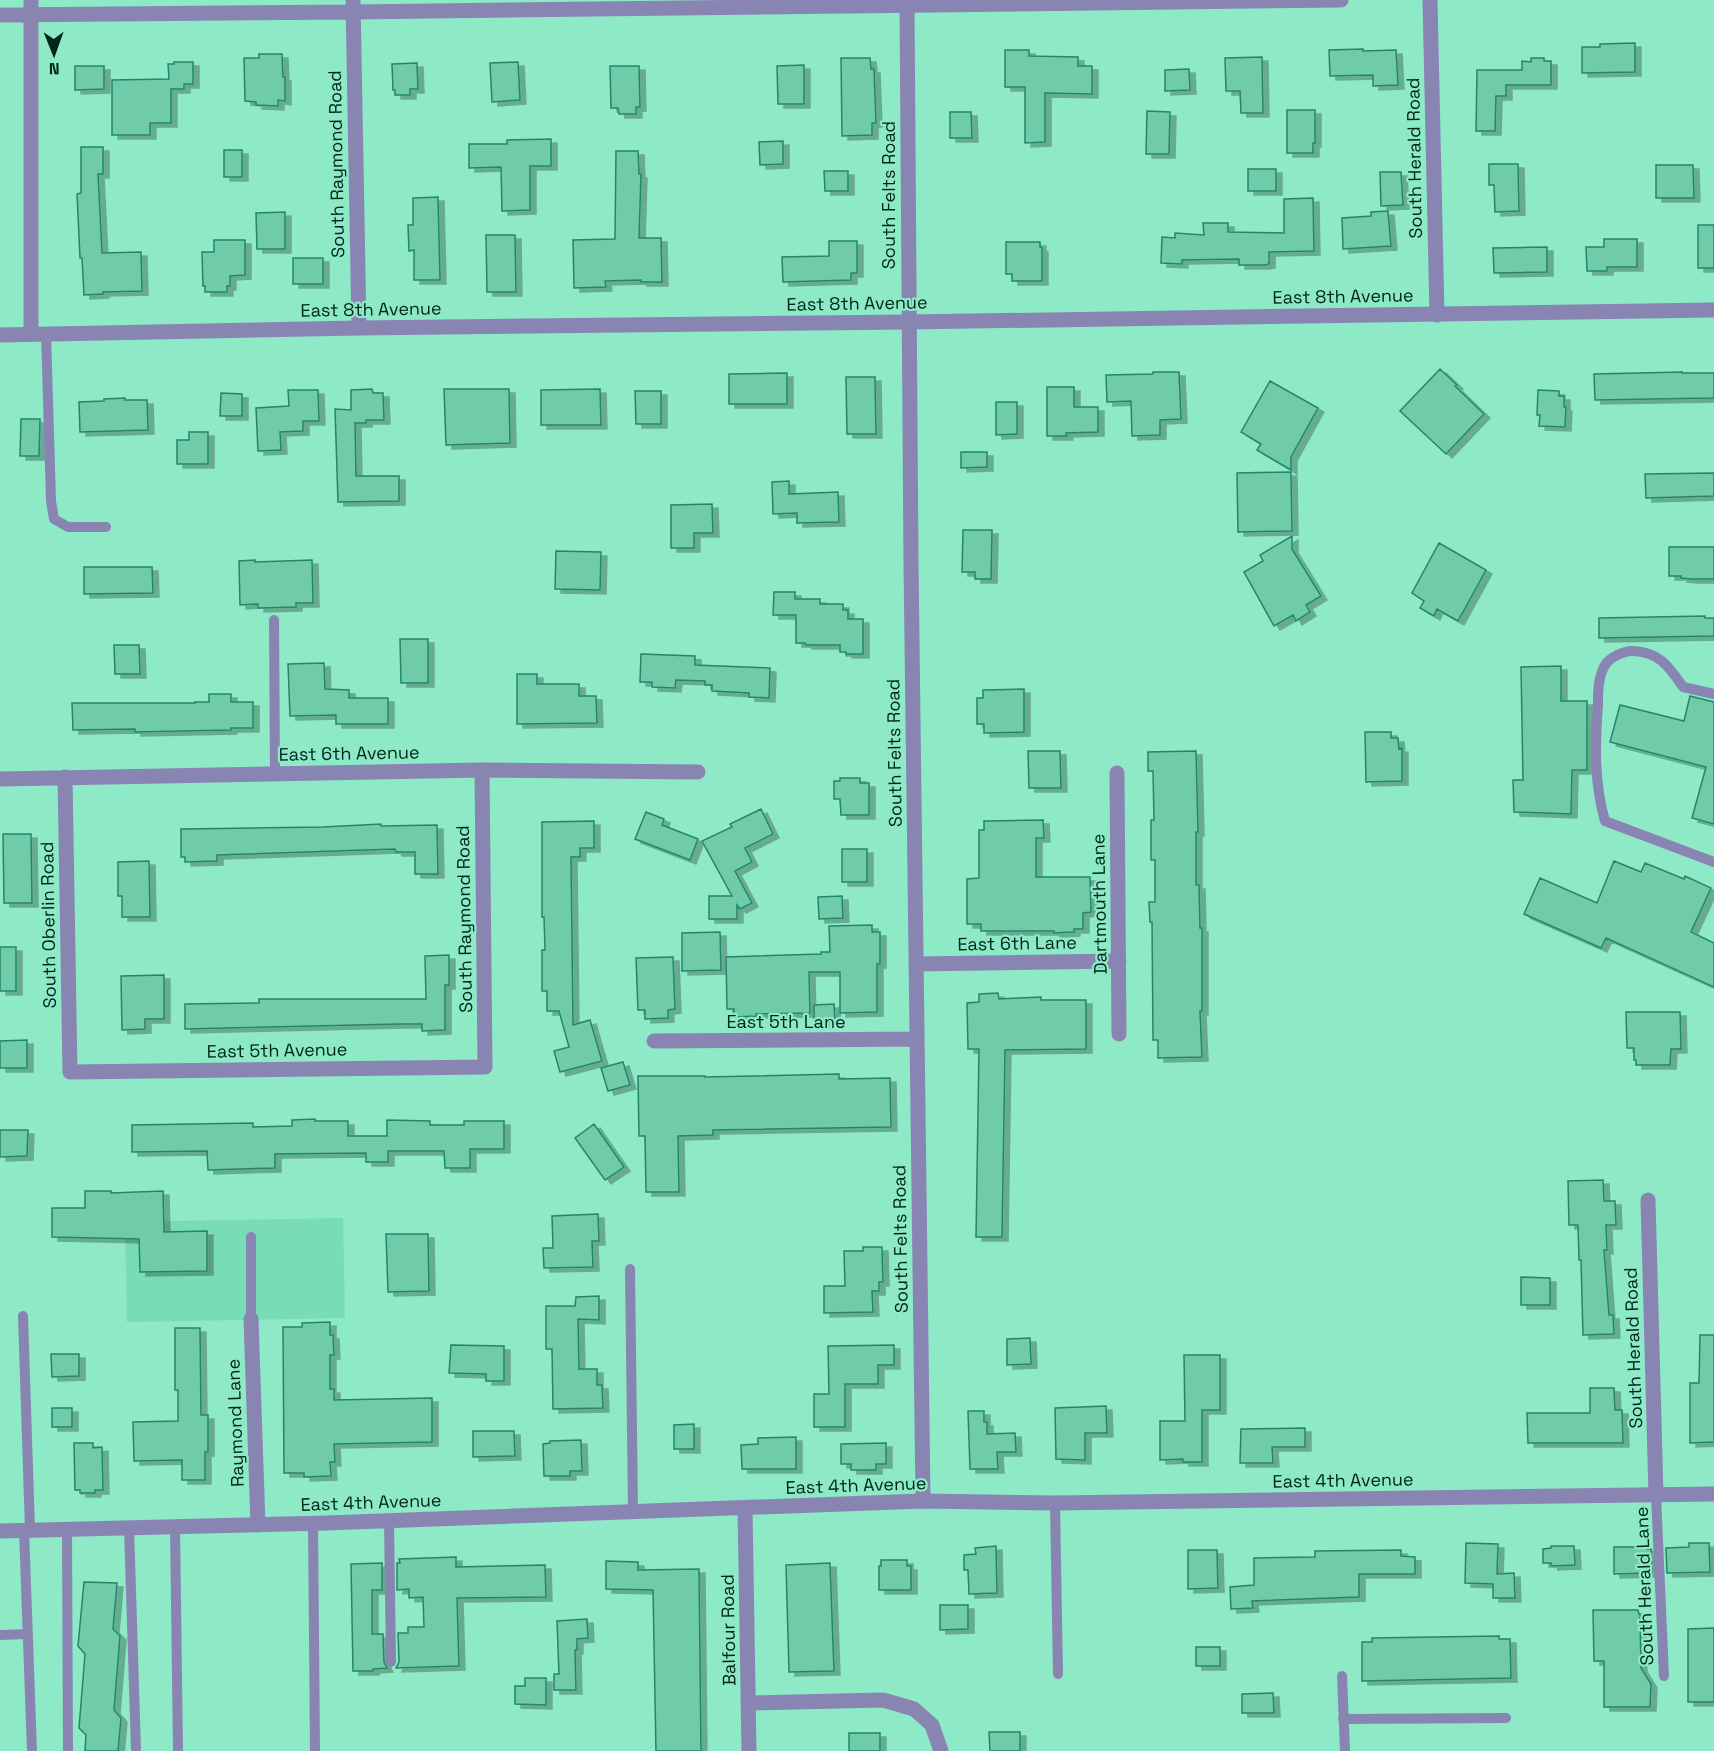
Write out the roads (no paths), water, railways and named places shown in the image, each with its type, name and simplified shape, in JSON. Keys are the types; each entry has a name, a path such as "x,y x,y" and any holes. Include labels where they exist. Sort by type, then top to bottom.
{"street":[{"path":"0,15 31,7 1341,0"},
{"name":"South Herald Road","path":"1430,0 1437,315"},
{"name":"South Felts Road","path":"907,4 908,322 923,1501"},
{"name":"South Raymond Road","path":"353,6 358,328"},
{"path":"31,7 31,334"},
{"name":"East 8th Avenue","path":"0,335 1714,310"},
{"name":"South Raymond Road","path":"482,770 485,1067"},
{"name":"East 6th Avenue","path":"0,778 482,770 698,772"},
{"name":"Dartmouth Lane","path":"1117,773 1119,1034"},
{"name":"South Oberlin Road","path":"65,777 70,1072"},
{"name":"East 6th Lane","path":"916,964 1119,961"},
{"name":"East 5th Lane","path":"654,1041 917,1040"},
{"name":"East 5th Avenue","path":"70,1072 485,1067"},
{"name":"South Herald Road","path":"1648,1200 1656,1495"},
{"name":"Raymond Lane","path":"251,1319 258,1525"},
{"name":"East 4th Avenue","path":"0,1531 389,1521 923,1501 1055,1503 1714,1494"},
{"name":"Balfour Road","path":"746,1508 749,1751"},
{"path":"748,1703 883,1700 914,1709 932,1725 941,1751"}],"lane":[{"path":"46,333 51,501 54,519 68,526 106,527"},
{"path":"273,620 275,774"},
{"path":"1714,694 1683,687 1668,665 1650,653 1630,650 1615,657 1606,663 1599,679 1595,752 1600,802 1605,821 1714,862"},
{"path":"251,1238 251,1319"},
{"path":"630,1269 633,1512"},
{"path":"23,1316 27,1634 32,1751"},
{"name":"South Herald Lane","path":"1656,1495 1664,1676"},
{"path":"1055,1503 1058,1674"},
{"path":"389,1521 391,1662"},
{"path":"313,1523 315,1751"},
{"path":"175,1526 178,1751"},
{"path":"129,1527 136,1751"},
{"path":"67,1530 68,1751"},
{"path":"0,1635 27,1634"},
{"path":"1342,1676 1345,1751"},
{"path":"1343,1719 1506,1718"}]}
